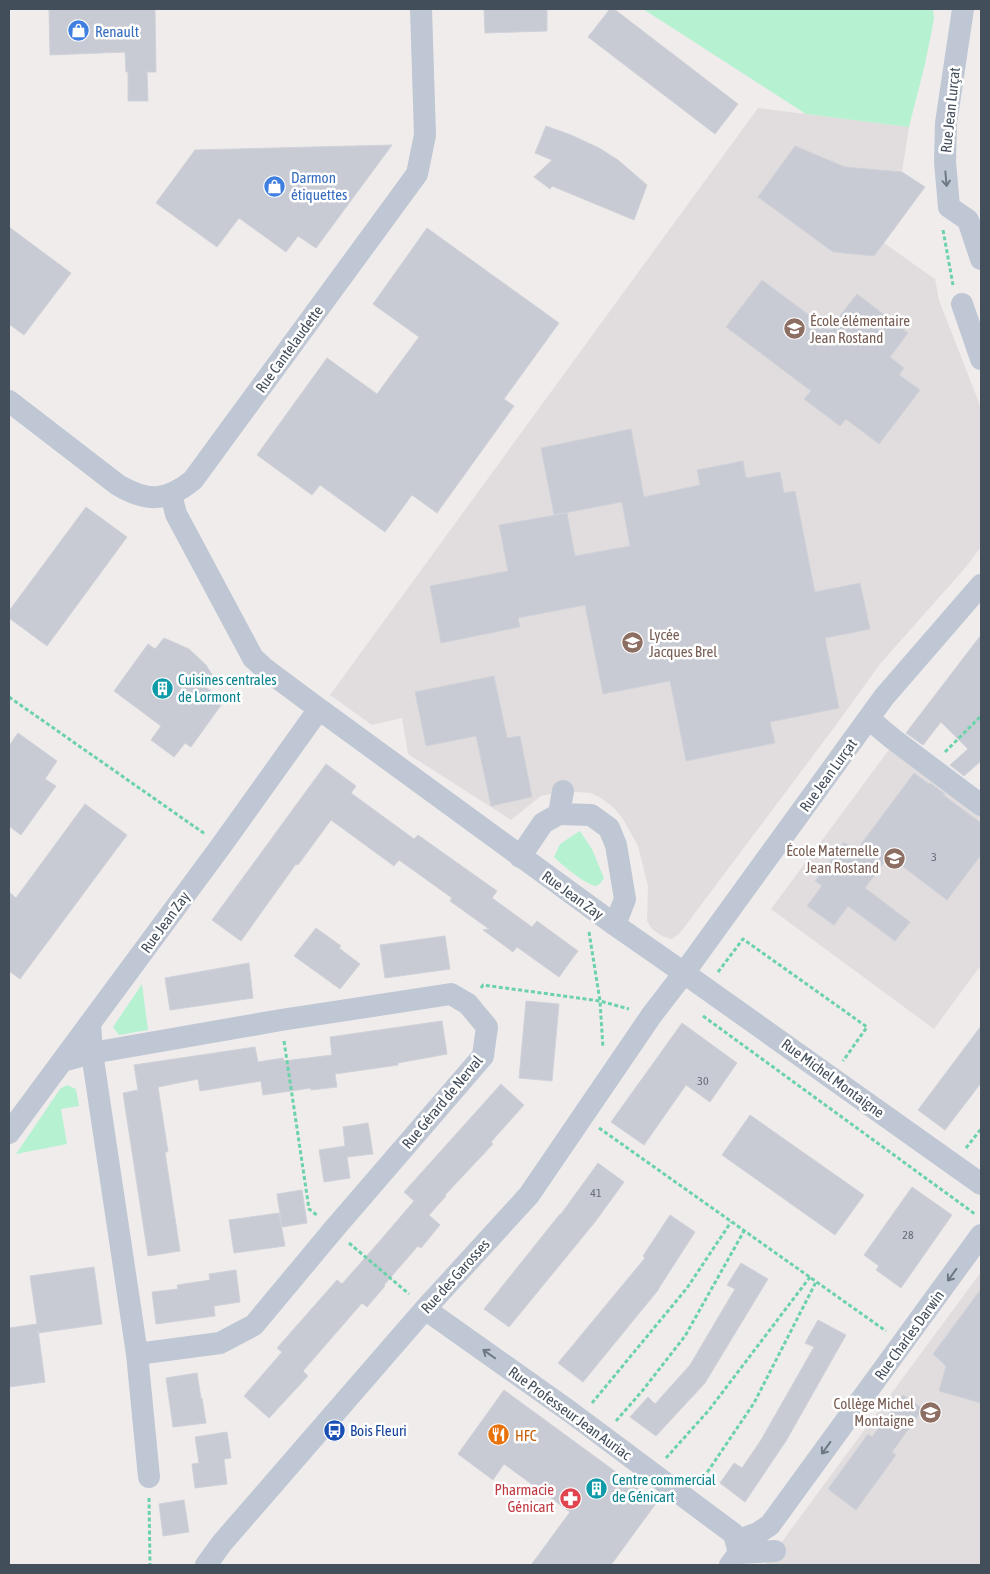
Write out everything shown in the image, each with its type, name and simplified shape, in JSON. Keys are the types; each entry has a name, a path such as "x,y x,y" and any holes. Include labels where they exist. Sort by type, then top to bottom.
{"street":[{"name":"Rue Cantelaudette","path":"9,400 132,493 145,497 158,497 182,489 193,480 417,174 425,135 421,9"},
{"name":"Rue Jean Lurçat","path":"963,9 946,123 945,162 949,206 968,220 981,259"},
{"path":"962,304 981,359"},
{"name":"Rue Jean Zay","path":"171,494 176,514 253,658 318,709 520,857 684,973"},
{"name":"Rue Jean Lurçat","path":"684,973 884,697 981,585"},
{"name":"Rue Jean Zay","path":"9,1134 221,846 318,709"},
{"path":"869,719 981,805"},
{"path":"559,814 563,791"},
{"path":"520,857 543,823 559,814 592,815 609,828 616,844 625,899 615,925"},
{"name":"Rue des Garosses","path":"206,1565 222,1542 425,1309 529,1195 651,1016 684,973"},
{"name":"Rue Michel Montaigne","path":"684,973 981,1184"},
{"name":"Rue Gérard de Nerval","path":"62,1061 92,1053 281,1020 450,994 468,1004 487,1027 483,1056 254,1325 220,1343 137,1354"},
{"path":"90,1024 92,1053 137,1354 149,1477"},
{"name":"Rue Charles Darwin","path":"735,1553 770,1525 981,1235"},
{"name":"Rue Professeur Jean Auriac","path":"425,1309 579,1418 734,1534 735,1553"},
{"path":"735,1553 776,1552"}],"path":[{"path":"9,697 221,846"},
{"path":"930,767 981,716"},
{"path":"583,902 600,1001 605,1083"},
{"path":"718,972 742,939 867,1027 817,1099"},
{"path":"468,1004 484,985 600,1001 651,1016"},
{"path":"700,1014 981,1219"},
{"path":"281,1020 309,1209 425,1309"},
{"path":"582,1117 903,1342"},
{"path":"579,1418 687,1288 731,1222"},
{"path":"603,1437 685,1336 744,1231"},
{"path":"653,1474 709,1410 810,1277"},
{"path":"689,1500 754,1403 816,1282"},
{"path":"149,1477 150,1565"}],"shaded area":[{"name":"Lycée Jacques Brel","path":"758,108 909,127 902,172 925,187 884,243 935,279 939,300 981,408 981,547 966,567 880,664 680,933 672,939 662,936 652,929 647,921 648,886 638,846 623,819 614,808 601,798 591,793 563,791 541,796 511,820 408,754 402,718 372,725 330,695"},
{"name":"École Maternelle Jean Rostand","path":"894,743 981,809 981,965 934,1029 771,909"},
{"name":"Collège Michel Montaigne","path":"981,1272 981,1565 765,1565 775,1551"}],"green space":[{"path":"643,9 933,9 934,19 909,127 806,114"},
{"path":"580,831 592,849 604,878 596,886 581,879 554,857 560,844"},
{"path":"142,984 148,1030 119,1035 113,1027"},
{"path":"67,1085 76,1089 79,1106 61,1109 67,1144 16,1154 60,1089"}],"building":[{"path":"49,9 155,9 156,72 147,72 148,101 128,101 128,72 126,72 125,52 50,55"},
{"path":"484,9 547,9 547,31 485,33"},
{"path":"610,9 614,9 738,104 715,134 588,37"},
{"path":"546,126 599,148 618,160 647,185 634,220 552,186 550,189 534,177 552,160 535,153"},
{"path":"392,145 316,248 298,236 286,252 239,218 217,247 156,203 195,150"},
{"path":"795,146 845,167 902,172 925,187 874,256 833,252 758,197"},
{"path":"9,227 71,273 24,335 9,324"},
{"path":"427,228 559,323 504,399 514,406 437,513 412,495 385,532 320,485 312,495 257,455 327,358 377,394 419,337 373,304"},
{"path":"762,280 829,330 857,294 908,333 890,357 904,368 899,375 920,390 879,444 846,419 840,426 804,399 811,391 726,327"},
{"path":"631,429 644,497 700,485 697,470 743,461 746,478 780,472 784,493 795,491 815,592 860,583 870,629 825,638 839,708 770,722 775,743 686,761 670,681 603,694 585,605 518,618 520,627 441,643 430,586 508,571 499,525 567,513 575,556 630,546 622,502 554,515 541,448"},
{"path":"86,507 127,537 47,646 9,618 9,611"},
{"path":"981,635 981,761 964,776 950,765 968,749 941,722 923,745 906,733"},
{"name":"Cuisines centrales de Lormont","path":"164,638 189,649 206,665 216,681 203,685 224,701 191,747 185,743 174,757 151,740 161,726 114,691 148,644 155,649"},
{"path":"494,676 507,738 520,736 532,797 491,806 476,736 426,746 415,692"},
{"path":"18,733 57,761 45,779 56,786 21,835 9,826 9,746"},
{"path":"326,764 356,786 351,793 414,839 418,835 497,891 492,898 532,927 537,921 578,951 559,977 517,947 513,952 483,930 489,929 450,901 452,898 399,860 394,866 331,820 298,865 296,864 241,941 212,920"},
{"path":"914,773 945,794 943,795 981,823 981,855 947,900 889,856 865,888 910,922 895,941 848,906 834,925 807,906 822,886 815,881 844,842 856,851"},
{"path":"85,804 127,835 20,979 9,971 9,892 16,898"},
{"path":"316,928 341,946 339,948 360,964 340,989 294,956"},
{"path":"445,936 450,969 385,978 380,945"},
{"path":"249,963 253,998 170,1010 165,978"},
{"path":"526,1001 559,1004 552,1081 519,1078"},
{"path":"442,1021 447,1054 398,1063 398,1065 335,1074 337,1087 311,1090 311,1088 263,1095 261,1081 200,1091 198,1079 158,1087 168,1152 165,1152 180,1251 148,1256 123,1093 138,1090 134,1065 255,1047 258,1062 283,1058 284,1061 332,1055 330,1037"},
{"path":"682,1023 737,1063 710,1102 686,1085 644,1145 611,1122"},
{"path":"981,1026 981,1083 945,1130 918,1110"},
{"path":"501,1084 524,1105 491,1142 493,1144 445,1195 429,1215 440,1225 421,1248 418,1246 367,1307 362,1303 303,1371 308,1376 269,1418 244,1396 282,1352 277,1348 337,1280 342,1284 414,1201 404,1192"},
{"path":"750,1115 864,1195 835,1235 722,1155"},
{"path":"368,1123 373,1154 347,1157 350,1178 324,1182 319,1150 345,1146 343,1127"},
{"path":"598,1163 624,1182 595,1222 509,1327 484,1309 561,1214"},
{"path":"912,1187 952,1215 901,1288 876,1270 879,1266 864,1255"},
{"path":"302,1190 307,1223 282,1227 277,1194"},
{"path":"279,1213 285,1246 234,1253 229,1220"},
{"path":"670,1215 695,1232 659,1289 583,1382 558,1363 645,1258 643,1256"},
{"path":"741,1263 768,1279 705,1383 656,1436 630,1417 648,1397 655,1404 690,1365 735,1289 727,1285"},
{"path":"94,1267 102,1324 38,1333 45,1382 9,1387 9,1328 37,1324 30,1276"},
{"path":"236,1270 240,1302 214,1306 215,1316 156,1324 152,1292 178,1289 177,1285 210,1280 209,1274"},
{"path":"981,1289 981,1403 939,1391 946,1366 933,1354"},
{"path":"818,1320 846,1335 786,1441 745,1502 720,1483 734,1463 742,1468 761,1440 814,1347 805,1343"},
{"path":"197,1373 206,1423 173,1427 166,1378"},
{"path":"504,1390 657,1502 611,1565 531,1565 570,1512 504,1464 493,1480 458,1454"},
{"path":"903,1395 923,1409 892,1452 896,1455 856,1510 828,1489 868,1434 872,1437"},
{"path":"227,1432 231,1458 224,1459 227,1484 195,1488 192,1464 199,1463 195,1437"},
{"path":"184,1500 189,1532 163,1536 159,1504"}],"place":[{"name":"Renault","path":"79,31"},
{"name":"Darmon étiquettes","path":"275,186"},
{"name":"École élémentaire Jean Rostand","path":"794,329"},
{"name":"Lycée Jacques Brel","path":"633,643"},
{"name":"Cuisines centrales de Lormont","path":"162,688"},
{"name":"École Maternelle Jean Rostand","path":"895,859"},
{"name":"Collège Michel Montaigne","path":"930,1412"},
{"name":"Bois Fleuri","path":"334,1430"},
{"name":"HFC","path":"499,1435"},
{"name":"Centre commercial de Génicart","path":"596,1488"},
{"name":"Pharmacie Génicart","path":"570,1498"}]}
